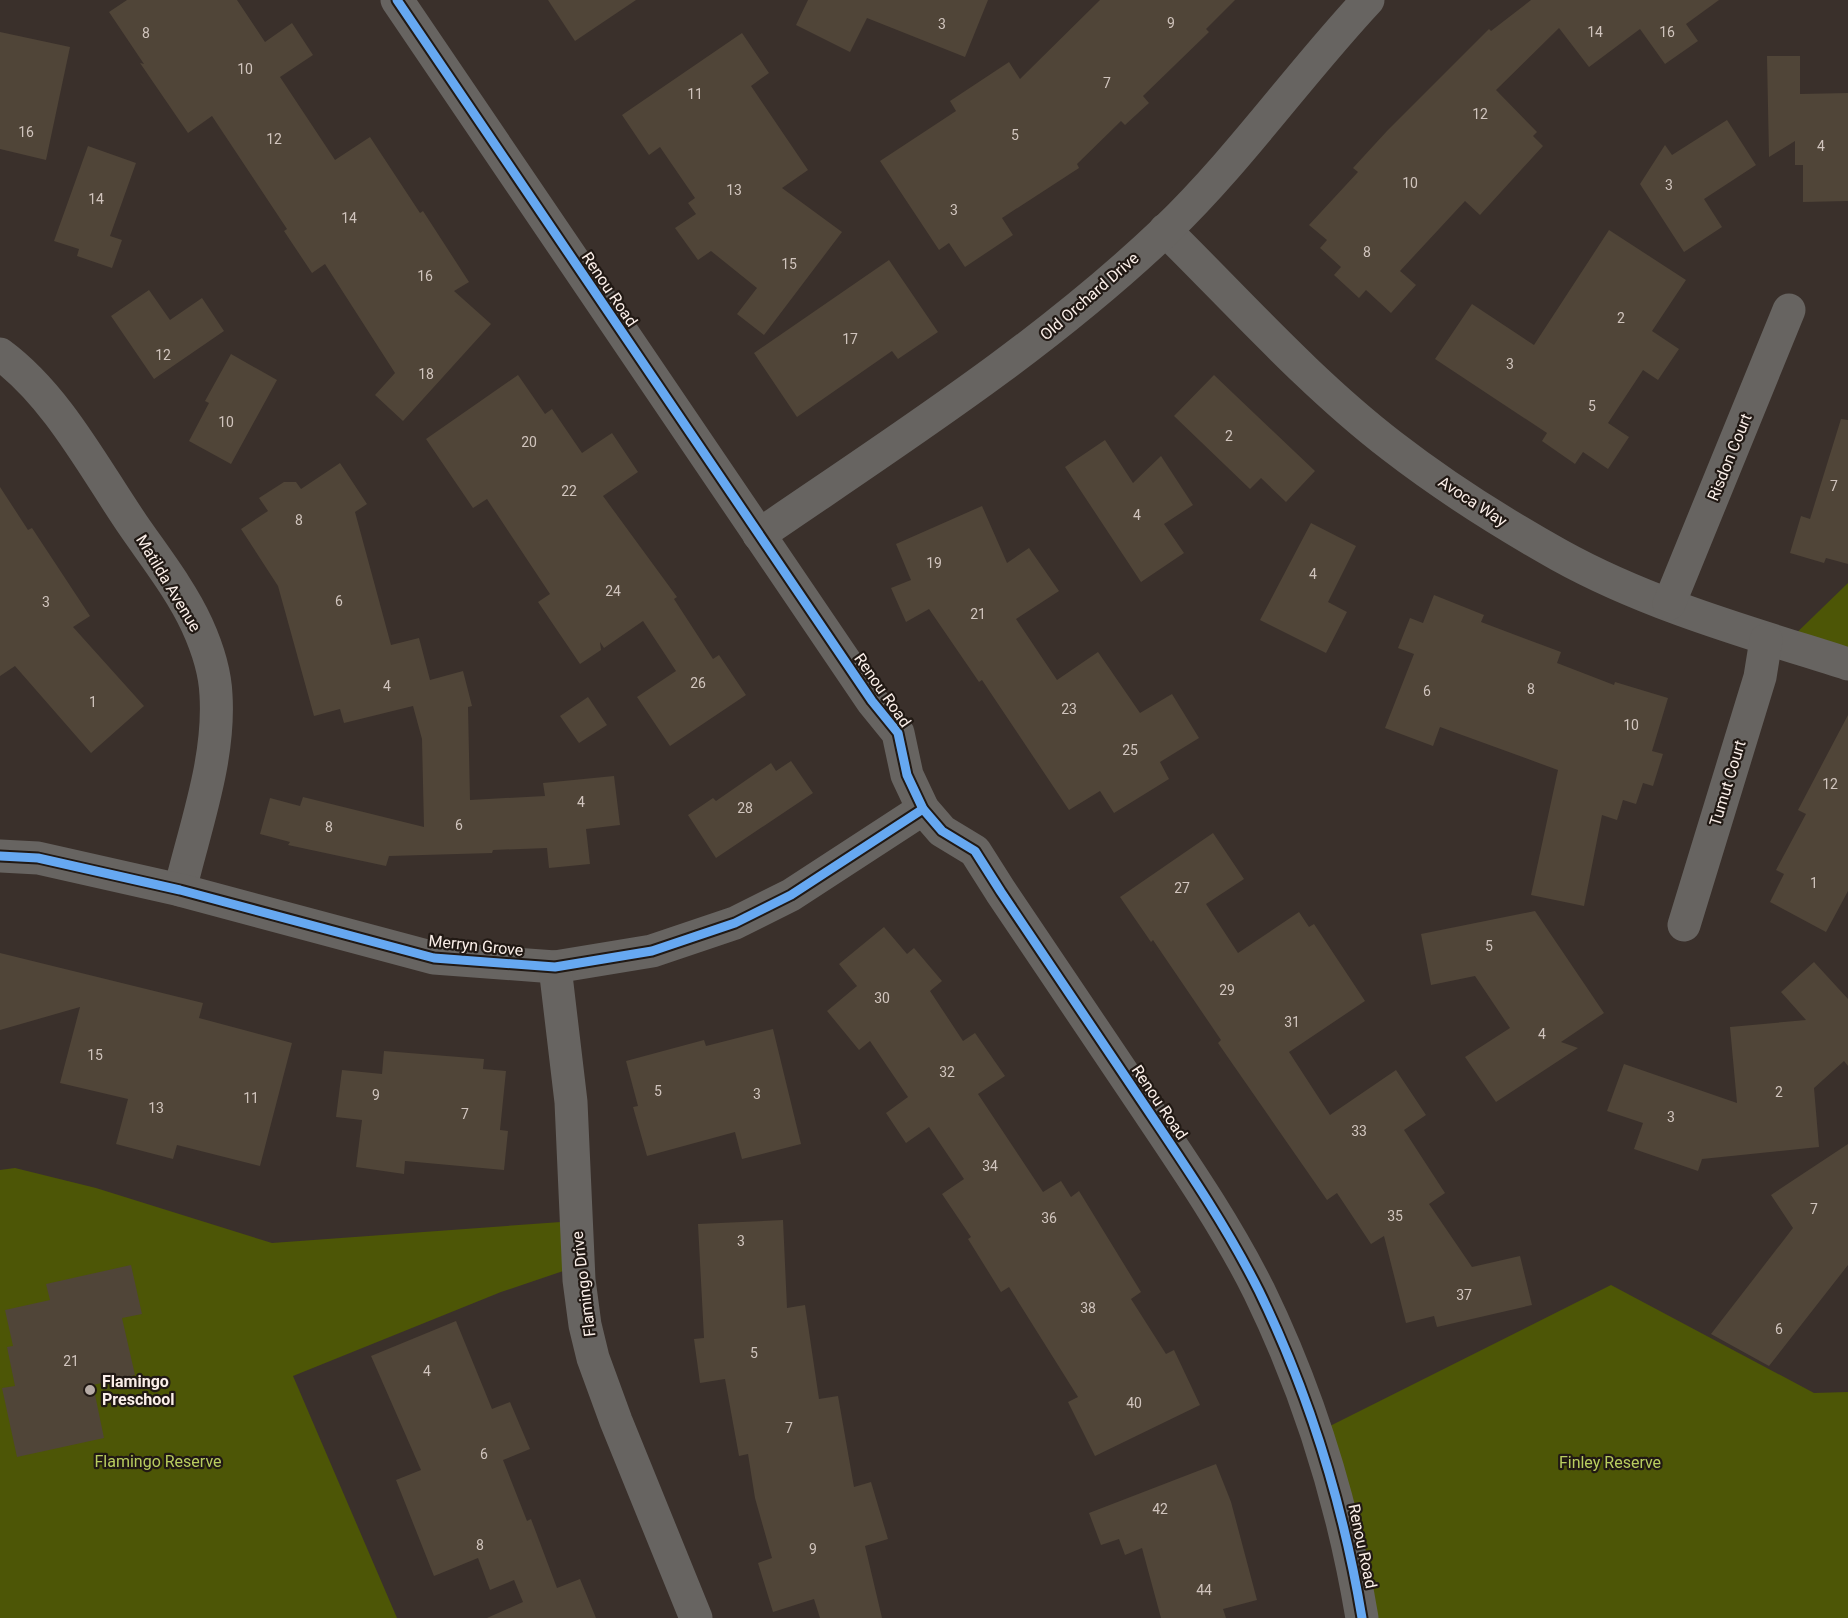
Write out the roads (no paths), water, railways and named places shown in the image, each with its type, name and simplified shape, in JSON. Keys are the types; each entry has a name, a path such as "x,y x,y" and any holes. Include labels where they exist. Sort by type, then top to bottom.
{"street":[{"name":"Renou Road","path":"397,0 872,701 893,724 902,744 907,775 923,809 942,831 967,844 983,860 1001,892 1192,1175 1239,1254 1289,1356 1318,1432 1344,1524 1362,1618"},
{"name":"Old Orchard Drive","path":"759,535 1022,354 1095,294 1166,230 1231,161 1368,0"},
{"name":"Avoca Way","path":"1166,230 1301,365 1392,446 1486,511 1560,556 1669,604 1766,640 1848,664"},
{"name":"Risdon Court","path":"1669,604 1790,310"},
{"name":"Matilda Avenue","path":"0,354 34,386 65,423 175,588 196,623 210,658 216,692 217,726 180,890"},
{"name":"Tumut Court","path":"1684,925 1760,677 1766,640"},
{"name":"Merryn Grove","path":"0,856 38,858 180,890 434,958 555,967 652,951 735,924 791,895 923,809"},
{"name":"Flamingo Drive","path":"555,967 570,1102 579,1280 585,1325 603,1388 696,1618"}],"place":[{"name":"Flamingo Preschool","path":"90,1390"}],"park label":[{"name":"Flamingo Reserve","path":"158,1461"},
{"name":"Finley Reserve","path":"1610,1462"}]}
